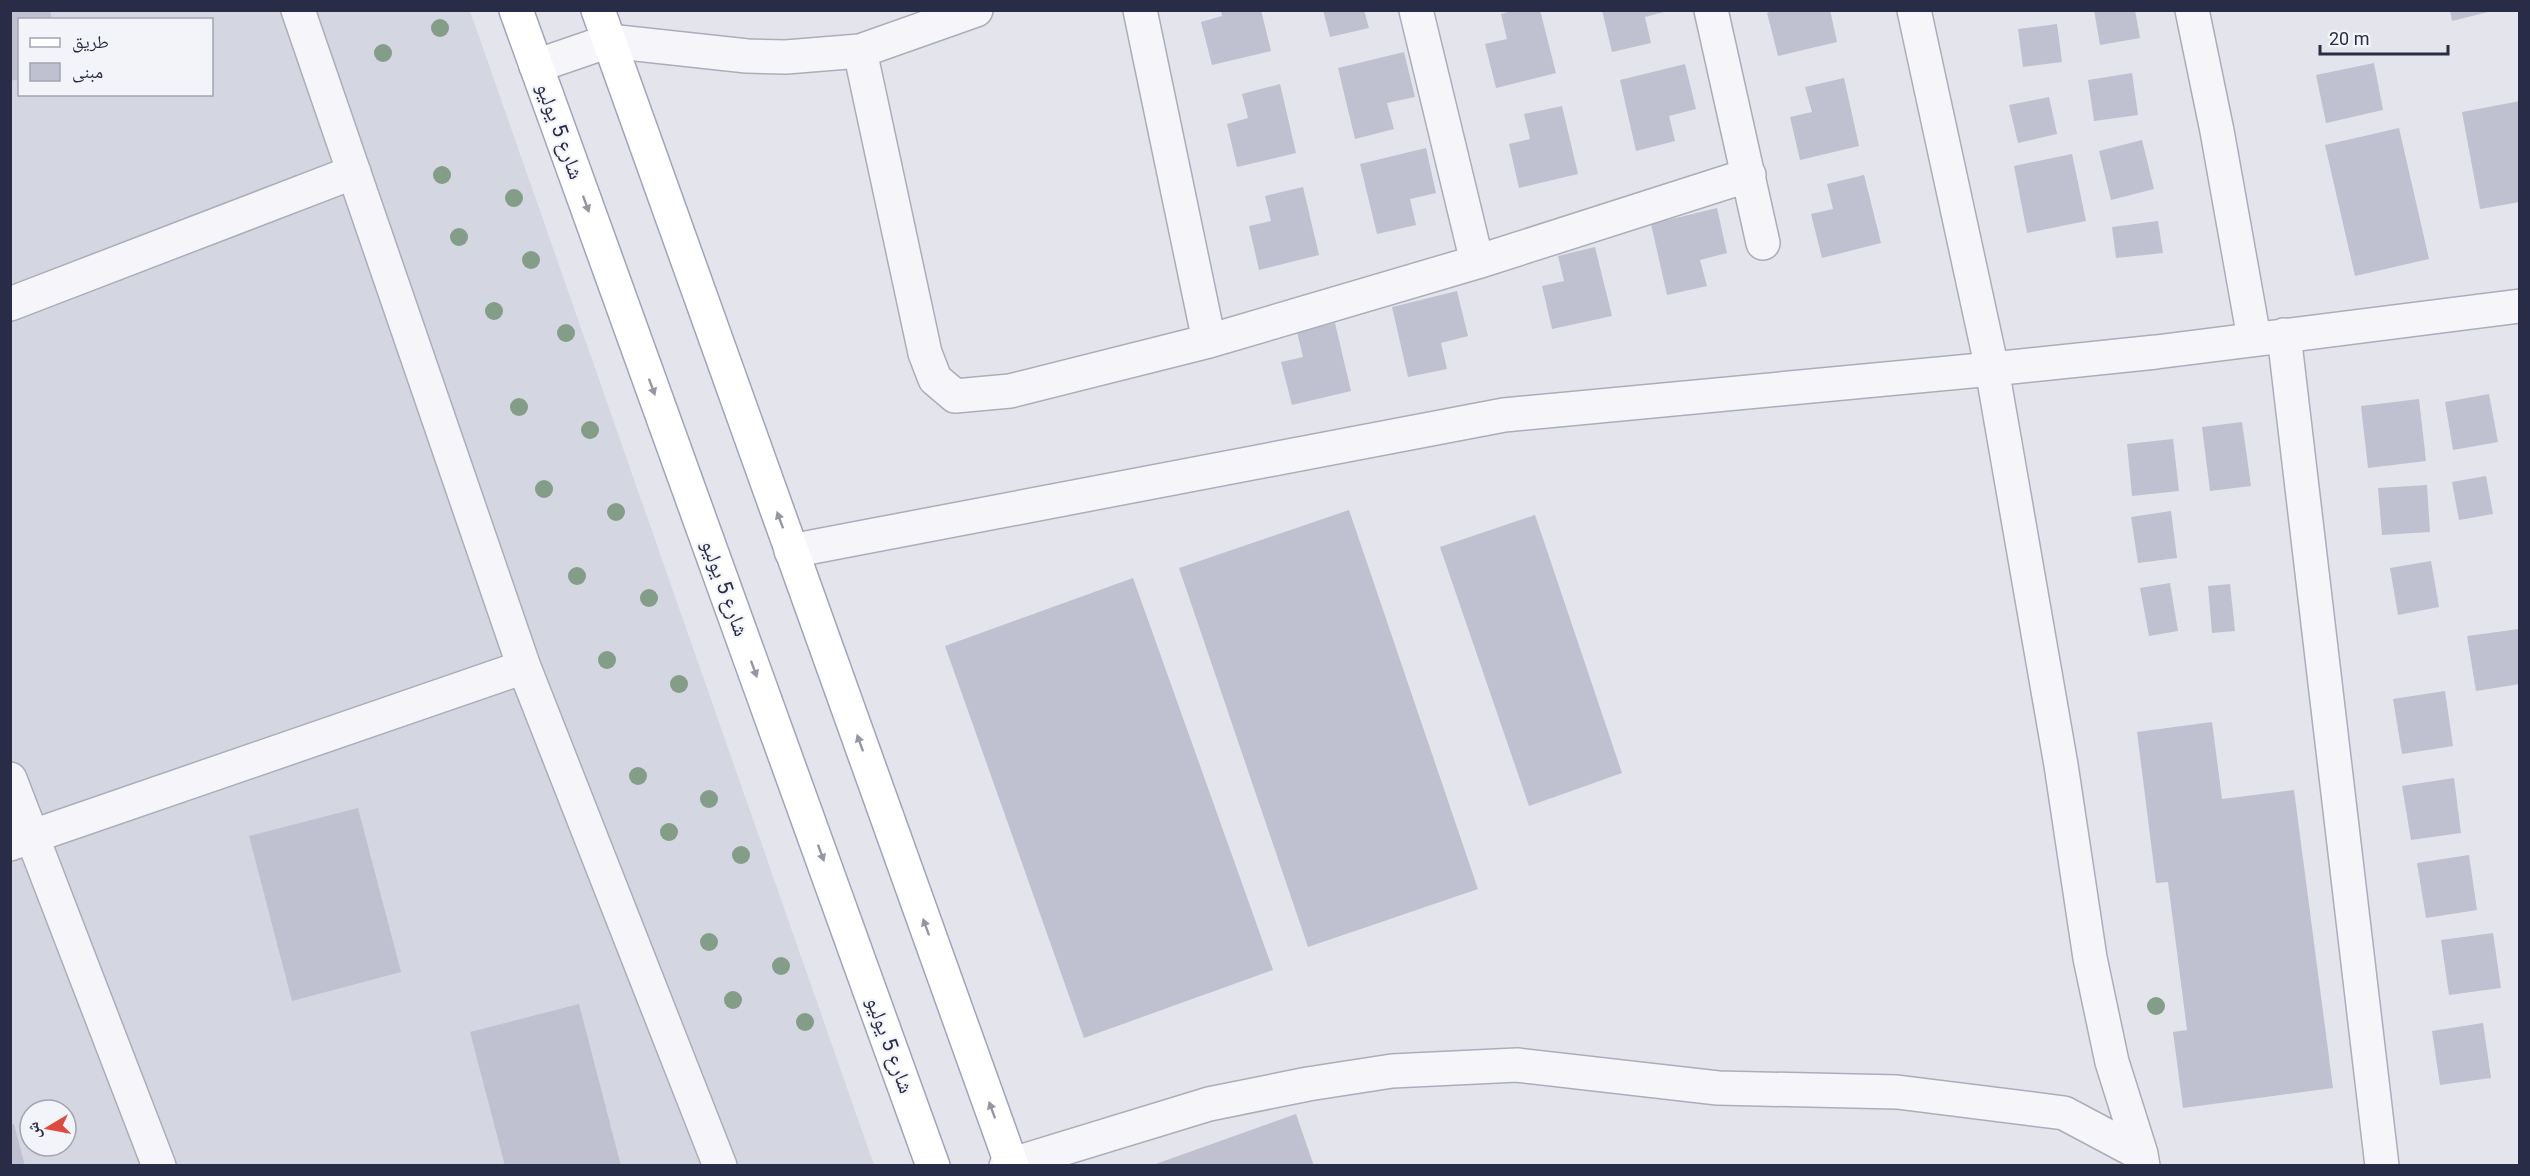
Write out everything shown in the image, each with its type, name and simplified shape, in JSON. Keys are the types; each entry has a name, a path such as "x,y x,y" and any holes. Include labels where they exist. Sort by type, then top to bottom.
{"main road":[{"name":"شارع 5 يوليو","path":"516,10 933,1166"},
{"path":"598,10 1010,1165"}],"street":[{"path":"298,10 524,667 720,1166"},
{"path":"536,66 609,41 747,56 786,57 860,51 976,10"},
{"path":"1140,10 1209,341"},
{"path":"1416,10 1477,262"},
{"path":"1712,10 1763,243"},
{"path":"1914,10 1992,369 2061,765 2090,958 2112,1062 2142,1160"},
{"path":"2192,10 2217,131 2269,337 2382,1166"},
{"path":"860,51 925,353 935,379 956,396 1010,391 1209,341 1477,262 1749,175"},
{"path":"10,304 354,172"},
{"path":"791,551 1504,415 2156,352 2520,306"},
{"path":"22,840 524,667"},
{"path":"10,779 22,840 159,1166"},
{"path":"1010,1165 1209,1104 1297,1086 1392,1071 1516,1065 1718,1088 1897,1092 2064,1113 2142,1160"}],"shaded area":[{"path":"10,11 470,11 874,1165 11,1165"}],"building":[{"path":"10,10 50,10 52,18 18,18 18,79 10,81"},
{"path":"1221,10 1261,10 1271,51 1212,65 1201,22 1222,16"},
{"path":"1323,10 1364,10 1369,28 1330,37"},
{"path":"1515,10 1540,10 1556,73 1496,88 1485,44 1507,39 1501,14"},
{"path":"1602,10 1668,11 1645,17 1651,43 1612,52"},
{"path":"1776,10 1830,10 1837,42 1778,56 1767,13"},
{"path":"2094,10 2135,10 2140,38 2100,45"},
{"path":"2450,10 2492,10 2492,11 2452,21"},
{"path":"2057,24 2062,62 2023,67 2018,29"},
{"path":"1404,52 1415,97 1387,103 1394,129 1355,139 1338,68"},
{"path":"2374,63 2383,110 2326,123 2316,75"},
{"path":"1685,64 1696,109 1669,116 1675,141 1636,151 1620,80"},
{"path":"2132,73 2138,115 2094,121 2088,80"},
{"path":"1844,78 1859,146 1800,160 1790,117 1812,112 1805,87"},
{"path":"1280,84 1296,153 1237,167 1227,124 1248,118 1242,94"},
{"path":"2049,97 2057,134 2018,143 2009,105"},
{"path":"2520,101 2520,202 2480,209 2462,112"},
{"path":"1562,106 1578,174 1519,188 1509,144 1530,139 1524,114"},
{"path":"2399,128 2429,259 2355,276 2325,145"},
{"path":"2142,140 2154,189 2111,200 2099,151"},
{"path":"1426,148 1436,193 1410,199 1416,225 1377,234 1360,164"},
{"path":"2072,154 2086,221 2027,233 2014,166"},
{"path":"1864,175 1881,243 1822,258 1811,214 1833,209 1827,184"},
{"path":"1303,187 1319,255 1259,270 1249,226 1271,221 1265,196"},
{"path":"1717,208 1727,253 1700,260 1707,286 1667,295 1651,224"},
{"path":"2158,221 2163,253 2116,258 2112,227"},
{"path":"1595,247 1612,316 1552,329 1542,286 1564,281 1558,256"},
{"path":"1457,291 1468,336 1441,343 1447,369 1408,377 1392,307"},
{"path":"1335,323 1351,391 1292,405 1281,362 1303,357 1297,332"},
{"path":"2489,394 2498,442 2453,450 2445,402"},
{"path":"2419,399 2426,461 2368,468 2361,406"},
{"path":"2242,422 2251,486 2210,491 2202,427"},
{"path":"2173,439 2179,491 2132,496 2127,444"},
{"path":"2486,476 2493,514 2459,520 2452,482"},
{"path":"2427,485 2430,532 2382,535 2378,488"},
{"path":"1349,510 1478,889 1308,947 1179,568"},
{"path":"2171,511 2177,558 2138,563 2131,517"},
{"path":"1535,515 1622,773 1529,806 1440,547"},
{"path":"2431,561 2439,607 2398,615 2390,568"},
{"path":"1133,578 1273,970 1084,1038 945,646"},
{"path":"2170,583 2178,631 2149,636 2140,588"},
{"path":"2230,584 2235,631 2212,633 2208,586"},
{"path":"2519,629 2520,684 2476,691 2467,636"},
{"path":"2445,691 2453,746 2402,754 2393,699"},
{"path":"2212,722 2222,799 2294,790 2333,1088 2183,1108 2173,1032 2187,1030 2168,882 2156,883 2137,732"},
{"path":"2454,778 2461,833 2411,840 2402,786"},
{"path":"358,808 401,972 292,1001 249,836"},
{"path":"2469,855 2477,910 2426,918 2417,863"},
{"path":"2493,933 2501,988 2449,995 2441,940"},
{"path":"579,1004 621,1166 505,1166 470,1032"},
{"path":"2483,1023 2491,1078 2440,1085 2432,1031"},
{"path":"1296,1114 1314,1166 1153,1165"},
{"path":"14,1124 18,1139 18,1158 23,1158 25,1166 10,1166 10,1125"}]}
